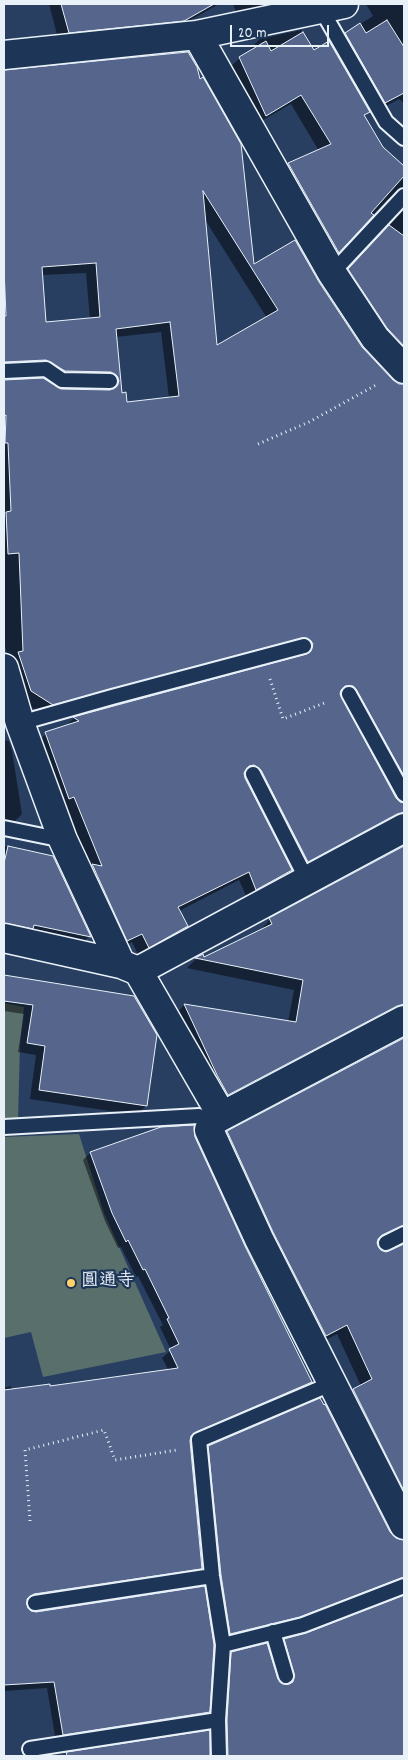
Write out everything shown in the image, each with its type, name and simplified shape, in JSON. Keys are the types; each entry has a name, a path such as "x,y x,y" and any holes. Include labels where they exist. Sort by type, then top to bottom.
{"street":[{"path":"4,55 197,35 333,6"},
{"path":"197,35 332,274 374,338 404,369"},
{"path":"4,668 20,723 63,840 129,967 217,1119"},
{"path":"4,938 129,967 307,880 404,828"},
{"path":"404,1020 217,1119 209,1130 259,1239 334,1383 404,1525"}],"lane":[{"path":"333,6 386,122 404,138"},
{"path":"332,274 404,196"},
{"path":"4,371 46,369 62,380 110,381"},
{"path":"20,723 304,646"},
{"path":"349,694 404,794"},
{"path":"253,774 307,880"},
{"path":"4,828 63,840"},
{"path":"4,1127 199,1116 217,1119"},
{"path":"386,1243 404,1234"},
{"path":"218,1756 218,1720 223,1645 212,1576 200,1440 334,1383"},
{"path":"35,1603 212,1576"},
{"path":"223,1645 303,1624 404,1586"},
{"path":"273,1632 286,1676"},
{"path":"30,1749 218,1720"}],"path":[{"path":"258,444 310,422 378,384"},
{"path":"263,657 284,718 349,694"},
{"path":"30,1521 25,1450 104,1430 115,1460 200,1446"}],"green space":[{"path":"4,1003 24,1007 20,1045 18,1121 4,1122"},
{"name":"圓通寺","path":"79,1134 104,1213 166,1352 43,1377 31,1332 4,1338 4,1137"}],"building":[{"path":"61,4 214,4 184,21 69,33"},
{"path":"387,20 404,47 404,93 385,103 345,33 360,23 366,33"},
{"path":"303,32 314,50 329,41 370,112 364,115 383,147 404,166 404,176 371,213 374,215 339,253 288,163 331,144 301,95 266,116 239,57 266,41 271,51"},
{"path":"188,52 197,67 200,79 203,77 241,144 254,264 295,240 319,282 362,347 393,380 399,384 404,384 404,776 356,689 353,686 345,686 340,694 396,798 404,803 404,812 308,862 261,770 254,765 249,766 244,773 245,778 292,870 256,890 249,872 178,907 188,926 149,948 142,934 127,941 92,864 102,866 74,797 69,799 45,732 79,721 73,717 306,654 310,652 313,644 310,640 302,638 53,705 31,691 18,652 23,651 19,553 8,554 6,512 11,511 8,443 5,443 4,380 43,378 61,389 110,390 117,386 119,381 117,376 111,372 65,371 46,360 4,362 4,316 6,316 4,268 4,70","holes":["203,191 278,310 217,345","96,263 100,317 46,322 42,267","170,322 179,396 127,402 126,392 122,393 116,329"]},
{"path":"389,225 404,236 404,346 387,328 348,269"},
{"path":"8,846 53,856 91,937 34,925 33,929 4,923 4,863"},
{"path":"404,846 404,1004 228,1095 184,1004 296,1022 303,980 195,958 203,954 204,957 272,924 269,918"},
{"path":"4,975 134,996 157,1035 147,1106 39,1090 45,1046 27,1043 33,1005 4,1001"},
{"path":"404,1038 404,1225 382,1235 377,1243 381,1250 386,1252 404,1244 404,1491 353,1389 372,1379 347,1325 326,1336 273,1232 227,1131"},
{"path":"194,1125 195,1137 245,1246 312,1382 196,1432 191,1436 202,1569 34,1594 27,1599 28,1608 36,1612 205,1586 214,1645 210,1712 63,1735 54,1682 4,1685 4,1390 50,1384 50,1386 178,1368 169,1349 179,1344 167,1319 169,1318 145,1269 143,1270 128,1240 126,1242 112,1213 90,1152 161,1127"},
{"path":"320,1398 325,1404 390,1532 396,1538 404,1540 404,1577 300,1617 230,1634 221,1575 208,1446"},
{"path":"404,1595 404,1756 228,1756 227,1720 231,1652 267,1643 278,1679 284,1684 289,1684 293,1682 294,1674 284,1639 306,1633"},
{"path":"210,1730 210,1756 67,1756 66,1752"}],"place":[{"name":"圓通寺","path":"71,1283"}]}
